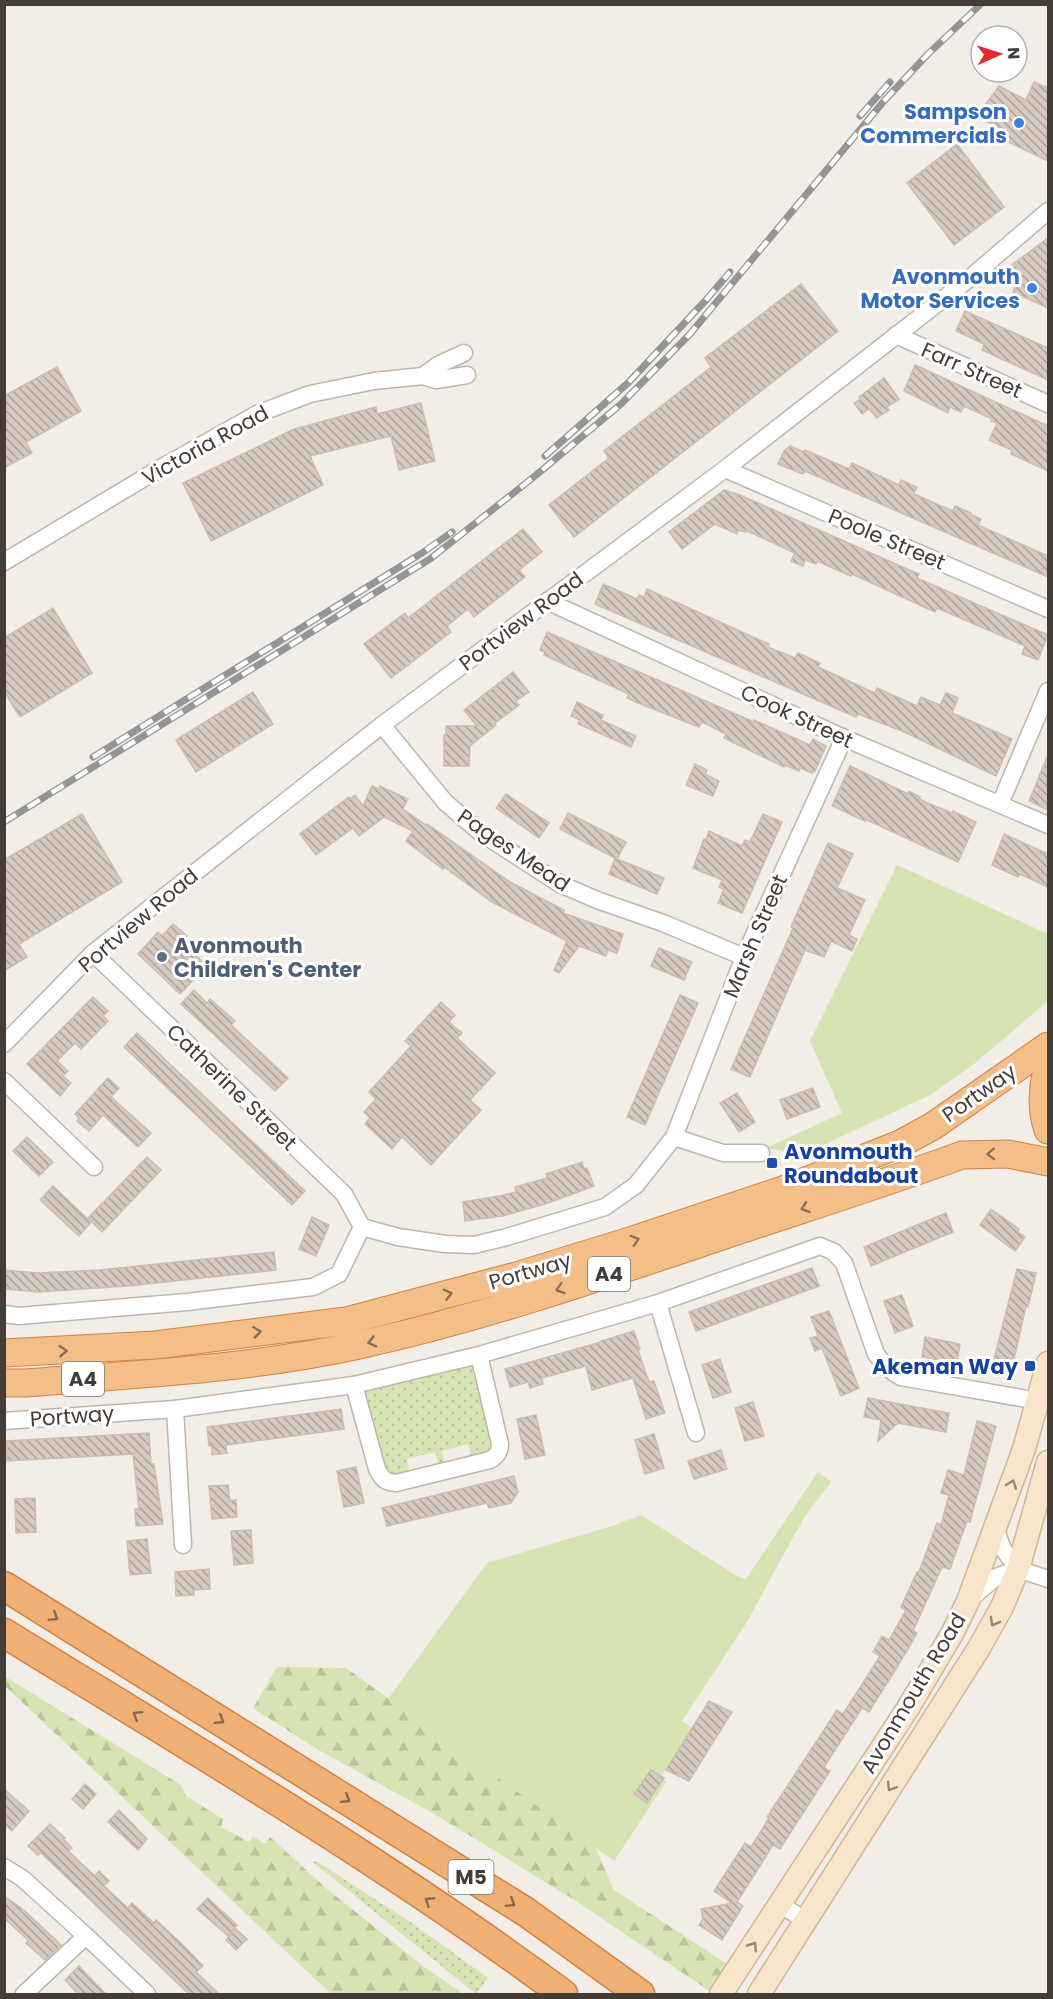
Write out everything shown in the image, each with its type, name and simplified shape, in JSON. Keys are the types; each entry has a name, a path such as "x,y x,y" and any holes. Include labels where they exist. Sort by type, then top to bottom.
{"highway":[{"name":"Portway","path":"4,1353 155,1345 346,1321 516,1276 783,1190 900,1144 933,1126 1048,1046"},
{"path":"1048,1068 1043,1102 1048,1130"},
{"name":"Portway","path":"4,1383 161,1372 269,1361 359,1345 495,1309 615,1272 962,1155 1008,1154 1048,1162"},
{"name":"M5","path":"4,1586 526,1912 640,1995"},
{"name":"M5","path":"4,1633 276,1801 490,1940 563,1995"}],"main road":[{"name":"Avonmouth Road","path":"721,1995 908,1708 953,1632 968,1601 1024,1449 1048,1363"},
{"name":"Avonmouth Road","path":"759,1995 979,1648 1002,1606 1018,1569 1048,1462"}],"street":[{"name":"Portview Road","path":"4,1044 93,953 382,725 725,469 970,278 1048,211"},
{"name":"Farr Street","path":"896,336 1048,404"},
{"name":"Victoria Road","path":"423,376 438,365 464,353"},
{"name":"Victoria Road","path":"4,562 159,469 257,414 310,394 374,381 423,376 436,380 467,375"},
{"name":"Poole Street","path":"725,469 1048,609"},
{"name":"Cook Street","path":"548,601 844,738 1048,825"},
{"path":"1000,804 1048,691"},
{"name":"Pages Mead","path":"382,725 445,802 481,833 560,884 744,957"},
{"name":"Marsh Street","path":"675,1137 744,957 844,738"},
{"name":"Catherine Street","path":"93,953 344,1194 362,1227"},
{"path":"4,1081 94,1167"},
{"path":"675,1137 723,1153 761,1153"},
{"name":"Portway","path":"362,1227 398,1237 445,1244 474,1245 507,1237 605,1207 636,1185 675,1137"},
{"path":"4,1314 20,1316 187,1302 313,1287 339,1274 362,1227"},
{"name":"Portway","path":"4,1421 175,1409 354,1385 479,1354 658,1303 820,1246 834,1252 844,1263 876,1354 892,1373 901,1377 1038,1401"},
{"path":"658,1303 696,1433"},
{"path":"354,1385 380,1475 388,1483 490,1460 500,1449 479,1354"},
{"path":"175,1409 183,1545"},
{"path":"995,1528 1003,1549 1018,1569 1048,1579"},
{"path":"968,1601 996,1577 1018,1569"},
{"path":"4,1867 22,1878 147,1995"},
{"path":"780,1904 806,1921"},
{"path":"24,1995 86,1936"}],"green space":[{"path":"897,865 1048,934 1048,1001 974,1064 930,1095 804,1154 766,1148 842,1113 810,1041"},
{"path":"471,1364 492,1443 490,1451 472,1459 468,1444 442,1451 445,1465 439,1467 435,1452 407,1459 410,1474 388,1476 363,1392"},
{"path":"818,1472 831,1482 805,1516 745,1625 682,1721 692,1728 660,1778 666,1782 614,1861 388,1699 487,1563 612,1526 641,1515 740,1578 746,1579"},
{"path":"277,1667 346,1668 595,1847 614,1890 727,1964 711,1992 573,1899 436,1815 315,1748 253,1708"},
{"path":"4,1676 181,1785 186,1796 223,1819 221,1827 249,1842 253,1836 265,1844 270,1837 327,1889 423,1966 463,1994 331,1994 5,1686"},
{"path":"316,1861 412,1923 488,1978 476,1994 313,1862"}],"building":[{"name":"Sampson Commercials","path":"1034,82 1048,88 1048,161 1006,141 1008,136 1001,133 1003,129 976,117 999,86 1026,100"},
{"path":"957,144 1004,207 954,245 907,183"},
{"path":"1048,238 1048,308 1013,292 1021,273 1009,267"},
{"path":"801,284 838,331 574,537 549,505 609,458 604,451 711,367 705,358"},
{"path":"965,311 1048,348 1048,380 982,350 984,344 956,331"},
{"path":"915,365 1048,426 1048,471 1011,454 1012,450 989,440 997,423 991,421 992,419 964,406 961,412 950,407 948,413 904,391"},
{"path":"57,367 81,411 26,442 32,453 4,468 4,396"},
{"path":"884,378 899,399 877,418 869,409 862,414 854,403"},
{"path":"421,403 435,461 399,470 391,436 310,456 323,485 211,541 183,483 294,429 376,407 377,414"},
{"path":"790,446 849,469 852,463 899,485 901,480 917,487 914,493 916,495 953,511 955,506 971,513 981,519 978,525 1048,556 1048,577 805,471 803,474 778,464 784,451"},
{"path":"724,490 919,574 917,578 1048,635 1038,660 1022,654 1025,646 937,608 935,612 852,574 851,576 817,561 816,564 805,560 803,566 791,561 795,553 745,530 745,532 738,530 737,534 715,524 682,549 669,532"},
{"path":"523,529 542,552 519,570 525,577 474,617 468,609 447,626 451,632 391,678 364,644 405,613 408,618"},
{"path":"603,584 637,599 639,595 644,597 647,589 769,644 768,647 795,658 798,653 820,663 818,667 875,693 877,688 917,706 921,697 940,705 946,693 958,698 952,713 1012,739 996,776 902,731 858,714 856,717 595,604"},
{"path":"53,608 92,673 20,717 4,691 4,638"},
{"path":"547,632 810,745 813,739 826,746 815,771 813,770 812,773 800,768 799,771 785,765 784,767 724,738 726,734 702,722 699,727 638,703 627,698 629,694 544,655 545,652 540,650"},
{"path":"513,672 529,692 516,701 519,705 470,746 469,766 444,766 446,726 477,726 464,710"},
{"path":"253,692 273,724 196,772 176,740"},
{"path":"577,702 603,715 601,720 636,736 631,747 578,724 580,720 571,716"},
{"path":"1048,755 1048,810 1029,801"},
{"path":"695,764 707,770 705,774 719,781 713,796 686,785"},
{"path":"850,766 908,794 909,791 930,804 952,813 953,811 976,822 958,862 832,806"},
{"path":"372,786 379,789 380,786 408,799 403,809 510,882 564,910 563,913 623,934 617,953 608,950 606,956 579,946 559,973 554,970 567,941 492,902 444,867 443,869 406,841 413,831 384,817 359,836 353,828 316,855 300,834 349,797 350,799 355,795 363,806"},
{"path":"506,794 549,823 539,838 496,808"},
{"path":"568,813 626,842 617,859 664,878 657,894 609,874 615,858 560,829"},
{"path":"82,814 122,882 19,944 27,957 4,971 4,860"},
{"path":"763,814 782,822 742,913 718,903 724,889 719,887 722,880 693,868 709,831 742,846 745,840 750,842"},
{"path":"1004,834 1048,854 1048,887 1020,874 1018,877 992,865"},
{"path":"828,843 853,854 837,888 865,900 849,935 857,939 852,951 831,941 824,957 805,950 750,1077 731,1069"},
{"name":"Avonmouth Children's Center","path":"173,924 187,936 182,942 204,963 196,972 199,974 180,994 138,954 158,932 162,936"},
{"path":"659,948 692,962 684,980 651,966"},
{"path":"194,990 207,1003 210,999 235,1021 231,1025 288,1078 275,1091 181,1004"},
{"path":"680,995 698,1003 645,1125 627,1117"},
{"path":"93,997 108,1011 103,1016 108,1021 81,1049 75,1043 57,1061 68,1071 63,1076 71,1083 60,1096 27,1064"},
{"path":"441,1002 455,1015 449,1022 462,1033 457,1038 495,1073 470,1100 481,1110 431,1165 402,1137 392,1149 365,1124 370,1118 364,1112 376,1099 369,1092 411,1046 405,1041"},
{"path":"137,1033 305,1191 292,1205 124,1047"},
{"path":"108,1078 119,1088 111,1097 151,1133 138,1147 103,1115 89,1131 77,1121 79,1118 75,1114"},
{"path":"813,1088 820,1107 787,1119 780,1100"},
{"path":"737,1093 755,1122 739,1132 720,1103"},
{"path":"27,1137 53,1162 39,1176 13,1151"},
{"path":"147,1157 161,1170 102,1232 88,1218"},
{"path":"582,1162 594,1186 503,1216 465,1221 463,1202 516,1192 515,1187 547,1178 546,1174"},
{"path":"53,1186 91,1222 79,1236 40,1200"},
{"path":"991,1209 1019,1229 1018,1232 1025,1237 1015,1251 980,1225"},
{"path":"946,1213 953,1232 871,1266 864,1247"},
{"path":"312,1217 329,1225 316,1256 299,1249"},
{"path":"274,1252 276,1270 128,1286 39,1292 4,1289 4,1270 38,1273 100,1270"},
{"path":"812,1268 819,1286 696,1331 689,1312"},
{"path":"1017,1269 1036,1273 1012,1368 993,1363"},
{"path":"902,1295 913,1326 895,1333 884,1301"},
{"path":"829,1311 859,1388 841,1396 822,1348 815,1351 810,1338 818,1336 811,1317"},
{"path":"634,1331 649,1382 654,1381 665,1413 646,1419 633,1378 592,1390 586,1366 542,1378 543,1384 530,1388 528,1382 510,1387 505,1369"},
{"path":"925,1337 960,1344 957,1363 922,1357"},
{"path":"720,1359 731,1392 713,1398 702,1365"},
{"path":"868,1398 949,1413 946,1432 898,1423 878,1441 881,1420 864,1417"},
{"path":"753,1402 764,1436 745,1441 735,1408"},
{"path":"341,1409 344,1429 226,1445 227,1453 212,1455 212,1446 209,1446 207,1427"},
{"path":"536,1415 545,1455 525,1459 517,1419"},
{"path":"977,1421 996,1426 970,1522 967,1521 950,1569 942,1567 913,1631 917,1633 907,1651 869,1712 862,1708 824,1767 830,1771 780,1849 773,1845 737,1902 743,1906 722,1940 699,1925 703,1919 701,1909 732,1903 714,1891 745,1843 751,1847 769,1818 767,1817 837,1710 843,1714 880,1656 873,1652 882,1636 889,1640 906,1610 901,1607 919,1572 937,1523 941,1525 949,1495 941,1493 948,1470 964,1475"},
{"path":"149,1433 151,1464 154,1464 163,1524 136,1526 135,1509 139,1509 133,1454 7,1461 7,1441"},
{"path":"654,1434 664,1468 645,1474 635,1440"},
{"path":"721,1450 727,1469 694,1479 688,1461"},
{"path":"356,1467 364,1503 344,1507 337,1471"},
{"path":"514,1476 518,1492 511,1503 489,1508 487,1503 387,1526 382,1508"},
{"path":"228,1485 230,1501 236,1500 237,1517 212,1519 209,1486"},
{"path":"35,1498 36,1532 16,1533 15,1499"},
{"path":"251,1530 253,1563 234,1565 231,1531"},
{"path":"147,1539 151,1573 130,1575 127,1541"},
{"path":"209,1569 210,1589 194,1590 194,1595 176,1596 175,1572"},
{"path":"709,1701 732,1712 689,1781 666,1770"},
{"path":"651,1770 664,1778 647,1803 634,1794"},
{"path":"85,1784 96,1794 83,1809 72,1799"},
{"path":"4,1789 29,1811 12,1831 4,1824"},
{"path":"119,1810 147,1839 138,1850 108,1822"},
{"path":"50,1824 72,1848 68,1851 95,1876 99,1871 109,1881 104,1886 128,1908 132,1903 154,1923 156,1920 184,1946 203,1966 196,1972 220,1995 190,1995 41,1853 38,1855 28,1846"},
{"path":"4,1896 24,1910 61,1945 45,1960 26,1943 28,1940 4,1918"},
{"path":"208,1898 237,1925 228,1936 197,1909"},
{"path":"236,1929 247,1939 236,1950 226,1940"},
{"path":"79,1966 107,1995 79,1995 65,1980"}],"railway":[{"path":"4,822 430,559 621,404 690,334 884,101 928,54 981,4"},
{"path":"860,116 890,82"},
{"path":"545,456 628,383 730,272"},
{"path":"93,757 422,553 452,532"}],"place":[{"name":"Sampson Commercials","path":"1019,123"},
{"name":"Avonmouth Motor Services","path":"1032,288"},
{"name":"Avonmouth Children's Center","path":"162,957"},
{"name":"Avonmouth Roundabout","path":"772,1163"},
{"name":"Akeman Way","path":"1030,1366"}]}
